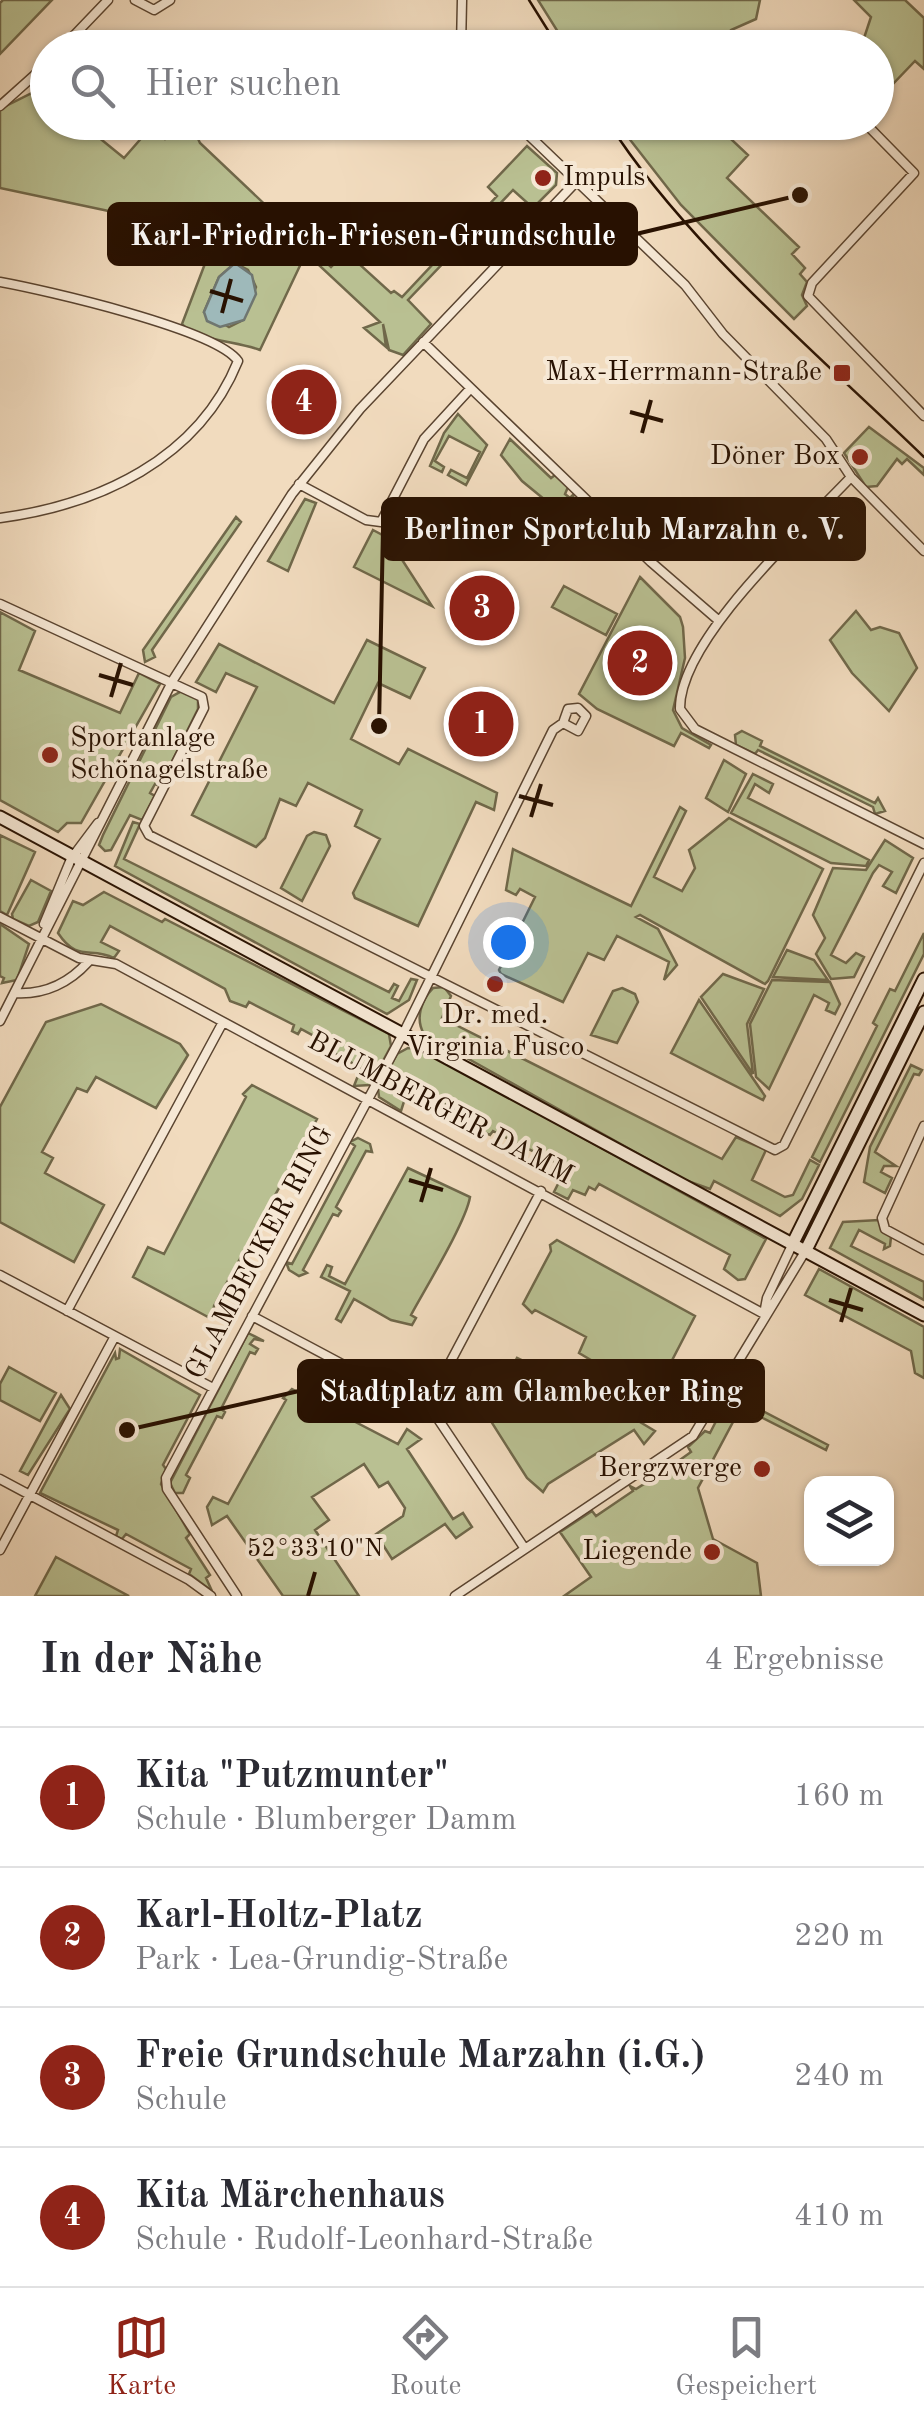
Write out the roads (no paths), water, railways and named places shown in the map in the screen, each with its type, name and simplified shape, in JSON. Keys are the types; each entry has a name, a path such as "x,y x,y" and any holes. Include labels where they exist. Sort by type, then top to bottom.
{"main road":[{"name":"BLUMBERGER DAMM","path":"0,817 924,1315"},
{"path":"792,1243 924,978"},
{"path":"806,1250 924,1012"}],"street":[{"path":"79,30 108,0"},
{"path":"135,0 154,10 170,0"},
{"path":"461,30 462,0"},
{"path":"0,106 30,81"},
{"path":"533,140 685,286 722,334 826,439 850,478 924,550"},
{"path":"882,140 914,173 812,283 808,296 924,416"},
{"path":"0,1021 78,859 173,680 299,484 341,430 576,182"},
{"path":"0,282 116,309 236,357 236,367 200,420 136,476 93,498 50,511 0,518"},
{"path":"423,342 718,620"},
{"path":"299,484 373,523 385,518 424,439 470,388"},
{"path":"850,478 718,620 683,689 680,708 695,729 924,844"},
{"path":"0,604 199,693 204,704 144,826 149,836 776,1150 784,1145 924,863"},
{"name":"BLUMBERGER DAMM","path":"404,1032 553,730 563,723"},
{"name":"BLUMBERGER DAMM","path":"0,916 88,962 110,961 764,1314"},
{"path":"15,993 74,980 88,962"},
{"path":"68,1311 223,1022"},
{"name":"GLAMBECKER RING","path":"236,1596 166,1484 213,1388 404,1032"},
{"path":"924,1126 882,1218 885,1229 924,1250"},
{"path":"426,1408 541,1191"},
{"path":"764,1314 767,1298 792,1243"},
{"path":"454,1596 694,1436 806,1250"},
{"path":"0,1274 213,1388"},
{"path":"252,1316 426,1408 441,1422 525,1549"},
{"path":"0,1550 115,1336"},
{"path":"0,1479 211,1596"}],"water":[{"path":"235,263 252,275 256,294 244,320 220,327 207,321 204,312 219,277"}],"tram line":[{"path":"529,0 548,30"},
{"path":"620,140 714,255 924,457"}],"place":[{"name":"Impuls","path":"543,178"},
{"name":"Karl-Friedrich-Friesen-Grundschule","path":"800,195"},
{"name":"Max-Herrmann-Straße","path":"842,373"},
{"name":"Kita Märchenhaus","path":"304,402"},
{"name":"Döner Box","path":"860,457"},
{"name":"Freie Grundschule Marzahn (i.G.)","path":"482,608"},
{"name":"Karl-Holtz-Platz","path":"640,663"},
{"name":"Kita \"Putzmunter\"","path":"481,724"},
{"name":"Berliner Sportclub Marzahn e. V.","path":"379,726"},
{"name":"Sportanlage Schönagelstraße","path":"50,755"},
{"name":"Dr. med. Virginia Fusco","path":"495,984"},
{"name":"Stadtplatz am Glambecker Ring","path":"127,1430"},
{"name":"Bergzwerge","path":"762,1469"},
{"name":"Liegende","path":"712,1552"}]}
